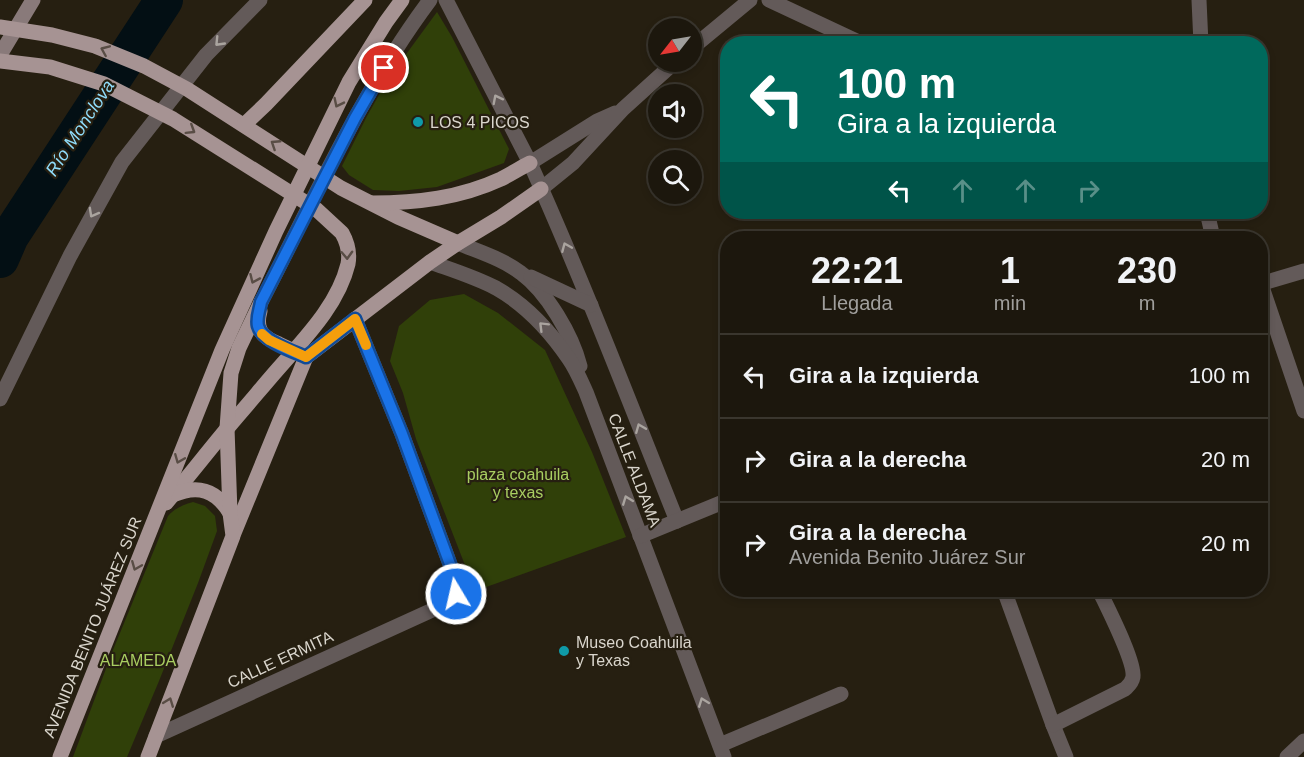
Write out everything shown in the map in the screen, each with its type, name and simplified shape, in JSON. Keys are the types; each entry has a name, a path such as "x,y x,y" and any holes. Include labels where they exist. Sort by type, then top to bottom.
{"main road":[{"path":"0,55 33,0"},
{"path":"244,125 365,0"},
{"path":"158,512 222,350 276,231 349,82 402,0"},
{"path":"0,27 52,35 94,46 144,66 187,89 341,188 458,243"},
{"name":"AVENIDA BENITO JUÁREZ SUR","path":"0,61 50,67 104,84 173,119 316,209 342,233 349,254 343,278 300,354 227,428 158,512 60,757"},
{"path":"369,202 425,201 469,191 500,179 530,163"},
{"path":"148,757 300,354 355,319 430,262 542,189"},
{"path":"261,302 258,324 263,335 300,354"},
{"path":"233,536 227,428 230,383 238,348 261,302"},
{"path":"173,495 183,490 206,491 225,504 230,513"}],"street":[{"path":"0,399 70,256 122,162 206,55 260,0"},
{"path":"261,302 355,118 394,51 430,0"},
{"path":"446,0 542,189 678,521"},
{"path":"702,40 750,0"},
{"path":"769,0 846,36"},
{"path":"1199,0 1201,36"},
{"path":"542,189 573,163 623,109 664,72"},
{"path":"530,163 597,121 623,109"},
{"path":"458,243 492,256 522,273 591,305"},
{"name":"CALLE ALDAMA","path":"430,262 496,289 525,308 550,333 571,361 586,392 722,751"},
{"path":"1268,282 1304,271"},
{"path":"522,273 543,295 563,324 577,355 586,392"},
{"path":"1268,307 1304,411"},
{"name":"CALLE ERMITA","path":"156,736 439,607 454,597 456,581 402,434 355,319"},
{"path":"640,536 720,503"},
{"path":"1007,597 1066,757"},
{"path":"1053,725 1114,694 1131,682 1133,675 1125,647 1102,597"},
{"path":"722,751 841,693"},
{"path":"1294,756 1304,741"}],"green space":[{"path":"437,12 509,149 504,163 437,187 399,191 373,190 349,175 342,166 388,79"},
{"name":"plaza coahuila y texas","path":"464,294 498,313 545,350 592,452 626,537 475,591 416,439 403,393 390,361 399,326 430,300"},
{"name":"ALAMEDA","path":"193,502 205,506 215,516 217,531 127,757 73,757 113,650 168,516 179,507"}],"waterway":[{"name":"Río Monclova","path":"0,259 10,236 164,0"}],"slow traffic":[{"path":"262,334 269,340 306,357 355,319 366,345"}],"place":[{"name":"LOS 4 PICOS","path":"418,122"},
{"name":"Museo Coahuila y Texas","path":"564,651"}],"route":[{"path":"384,68 355,118 261,302 258,324 263,335 269,340 306,357 355,319 402,434 454,575 456,594"}]}
